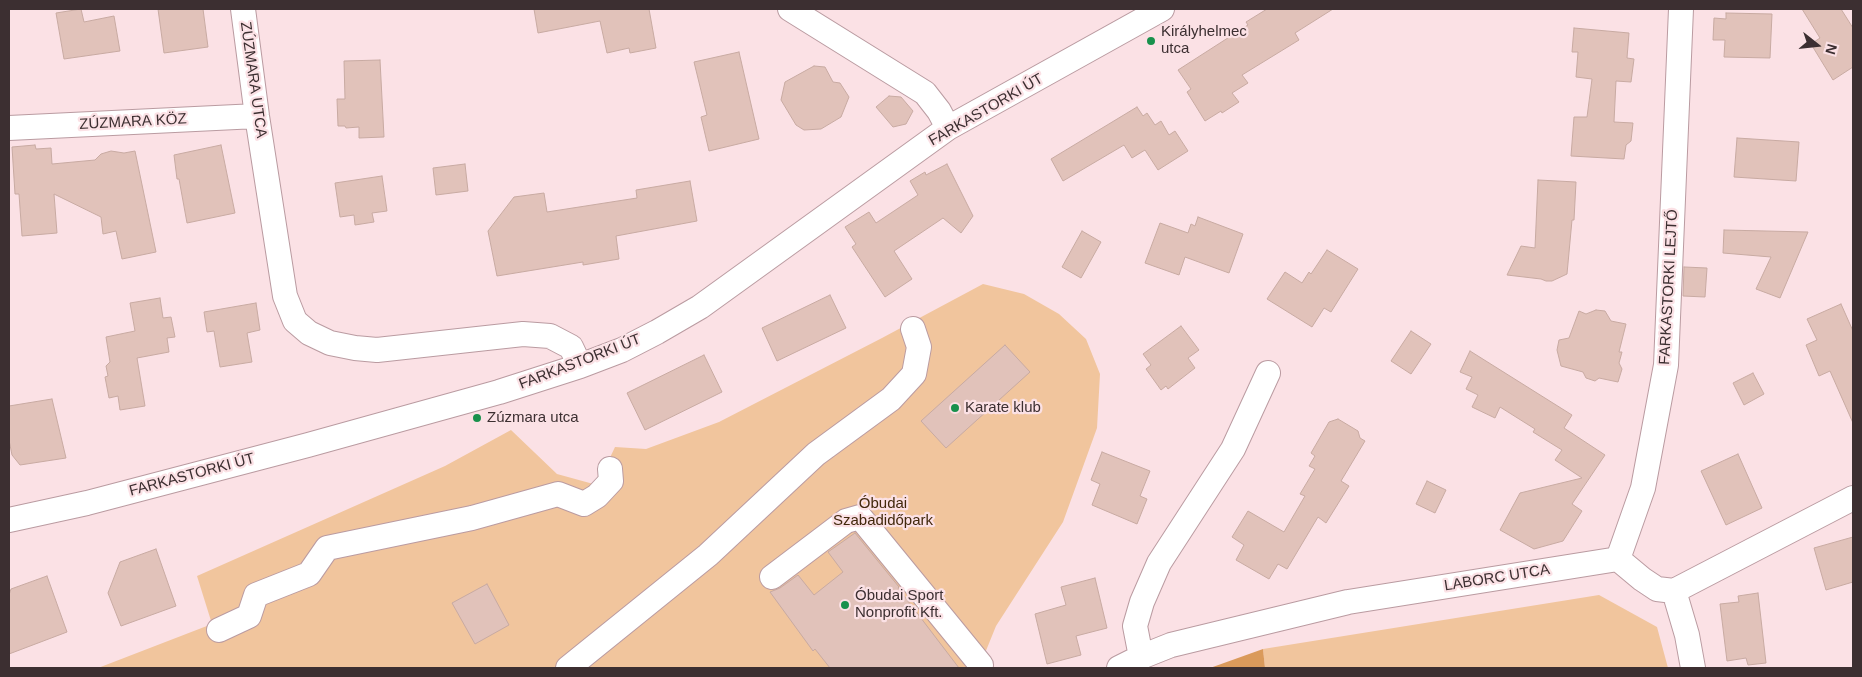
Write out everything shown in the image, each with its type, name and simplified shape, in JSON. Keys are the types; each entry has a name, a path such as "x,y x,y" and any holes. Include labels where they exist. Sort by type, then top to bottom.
{"street":[{"name":"ZÚZMARA UTCA","path":"243,9 257,116 285,296 295,321 309,333 330,343 377,350 523,334 550,336 571,347 580,366"},
{"path":"790,9 924,93 939,111 948,128"},
{"name":"FARKASTORKI ÚT","path":"9,520 87,503 308,445 499,392 580,366 622,350 700,307 948,128 1162,9"},
{"name":"FARKASTORKI LEJTŐ","path":"1618,559 1643,488 1666,365 1681,9"},
{"name":"ZÚZMARA KÖZ","path":"9,128 257,116"},
{"path":"568,668 708,555 816,454 892,399 914,374 918,347 913,329"},
{"path":"1141,657 1135,626 1142,602 1159,563 1233,449 1268,373"},
{"path":"219,630 249,616 256,595 309,574 327,548 472,518 558,494 584,504 597,496 611,481 610,469"},
{"path":"1618,559 1642,579 1657,588 1674,591 1853,498"},
{"path":"772,577 846,521 860,517 981,665"},
{"name":"LABORC UTCA","path":"1119,668 1171,644 1348,602 1618,559"},
{"path":"1674,591 1687,635 1693,668"}],"green space":[{"name":"Óbudai Szabadidőpark","path":"983,284 1024,294 1059,314 1086,339 1100,374 1097,428 1063,522 996,626 979,668 98,668 212,624 197,576 445,466 511,430 557,474 597,485 615,447 646,449 719,422"},
{"path":"1599,595 1657,627 1668,668 1265,668 1263,649"}],"shaded area":[{"path":"1263,649 1265,668 1210,668"}],"building":[{"path":"81,9 84,22 114,16 120,51 64,59 56,13"},
{"path":"158,9 203,9 208,47 164,53"},
{"path":"534,9 649,9 656,48 630,53 629,48 607,53 600,21 538,33"},
{"path":"1267,9 1333,9 1295,33 1299,40 1242,75 1248,83 1232,93 1239,102 1205,121 1187,92 1191,89 1178,70 1248,25 1246,22"},
{"path":"1802,9 1841,9 1853,28 1853,67 1833,80 1811,44 1820,38"},
{"path":"1726,13 1772,14 1770,58 1724,57 1725,40 1713,40 1714,18 1726,19"},
{"path":"1574,28 1629,33 1627,58 1634,59 1631,82 1616,81 1614,122 1633,123 1631,141 1626,145 1624,159 1571,156 1574,117 1587,117 1592,79 1576,77 1578,52 1572,52"},
{"path":"739,52 759,139 709,151 701,117 707,115 694,62"},
{"path":"380,60 384,137 359,138 359,127 346,128 345,126 338,126 337,99 345,99 344,61"},
{"path":"814,66 825,67 833,82 840,83 849,97 841,117 821,129 804,130 796,125 781,100 785,82"},
{"path":"889,96 901,97 913,111 906,124 893,127 876,107"},
{"path":"1137,107 1143,116 1147,113 1155,125 1161,121 1169,135 1175,131 1188,151 1158,170 1145,150 1132,158 1124,145 1063,181 1051,159"},
{"path":"1737,138 1799,142 1796,181 1734,177"},
{"path":"35,145 36,149 51,148 52,164 95,160 101,154 111,151 124,153 135,151 156,252 122,259 116,231 103,234 101,217 54,194 57,233 22,236 19,194 15,194 12,147"},
{"path":"221,145 235,213 187,223 179,179 177,179 174,155"},
{"path":"465,164 468,191 436,195 433,168"},
{"path":"947,164 973,216 961,233 943,218 894,251 912,279 885,297 852,247 856,244 845,227 869,212 876,223 918,195 910,181 925,172 926,175"},
{"path":"382,176 387,211 372,213 374,222 355,225 354,215 340,217 335,183"},
{"path":"1538,180 1576,182 1574,220 1572,220 1567,274 1552,281 1507,275 1521,246 1535,248"},
{"path":"690,181 697,221 616,236 619,259 583,265 583,262 497,276 488,231 514,197 544,193 547,212 637,198 636,190"},
{"path":"1198,217 1243,234 1229,273 1185,257 1179,275 1145,263 1160,223 1188,233 1191,224 1195,226"},
{"path":"1724,230 1808,232 1780,298 1756,289 1771,257 1723,253"},
{"path":"1082,231 1101,242 1081,278 1062,267"},
{"path":"1327,250 1358,269 1331,312 1324,308 1312,327 1267,299 1285,272 1302,283 1309,272 1311,274"},
{"path":"1684,267 1707,268 1705,297 1683,296"},
{"path":"830,295 846,328 777,361 762,328"},
{"path":"160,298 163,318 171,317 175,337 167,338 169,352 137,358 145,406 120,410 118,396 109,398 105,377 108,376 106,366 110,362 106,337 135,331 130,303"},
{"path":"256,303 260,330 247,333 252,362 220,367 214,331 207,332 204,312"},
{"path":"1841,304 1853,331 1853,423 1830,371 1819,376 1806,345 1817,340 1807,319"},
{"path":"1596,310 1605,311 1611,321 1626,324 1619,352 1622,352 1619,363 1622,369 1618,382 1599,378 1595,381 1586,378 1583,372 1561,366 1557,350 1559,340 1569,338 1579,311 1586,314"},
{"path":"1181,326 1199,350 1188,358 1195,368 1168,389 1166,386 1161,390 1146,369 1151,365 1143,354"},
{"path":"1411,331 1431,344 1411,374 1391,361"},
{"path":"1005,345 1030,372 946,448 921,421"},
{"path":"1470,351 1572,415 1564,428 1605,455 1572,504 1582,511 1563,541 1534,549 1500,530 1520,493 1582,478 1555,460 1562,450 1533,432 1535,429 1500,407 1495,418 1472,407 1478,395 1466,389 1472,377 1460,372"},
{"path":"704,355 722,392 645,430 627,393"},
{"path":"1753,373 1764,394 1744,405 1733,383"},
{"path":"52,399 66,458 20,465 12,455 9,440 9,406"},
{"path":"1338,419 1358,431 1360,438 1365,441 1341,481 1349,486 1326,523 1318,517 1287,569 1278,564 1269,579 1236,560 1244,545 1232,537 1248,511 1284,532 1305,496 1300,494 1315,469 1309,466 1315,456 1311,453 1329,422"},
{"path":"1102,452 1150,471 1140,496 1147,499 1137,524 1092,505 1100,484 1091,480"},
{"path":"1738,454 1762,508 1726,525 1701,471"},
{"path":"1427,481 1446,490 1435,513 1416,504"},
{"name":"Óbudai Sport Nonprofit Kft.","path":"855,533 899,587 959,668 830,668 815,649 813,651 770,592 780,588 798,575 814,595 843,572 828,552"},
{"path":"1853,537 1853,582 1826,590 1814,548"},
{"path":"156,549 176,606 121,626 108,593 120,562"},
{"path":"47,576 67,632 9,654 9,595 11,589"},
{"path":"1095,578 1107,628 1076,636 1081,655 1047,664 1035,614 1066,605 1061,587"},
{"path":"487,584 509,625 475,644 452,603"},
{"path":"1758,593 1766,663 1748,665 1746,658 1727,661 1720,604 1739,602 1738,596"}],"place":[{"name":"Királyhelmec utca","path":"1151,41"},
{"name":"Karate klub","path":"955,408"},
{"name":"Zúzmara utca","path":"477,418"},
{"name":"Óbudai Sport Nonprofit Kft.","path":"845,605"}]}
